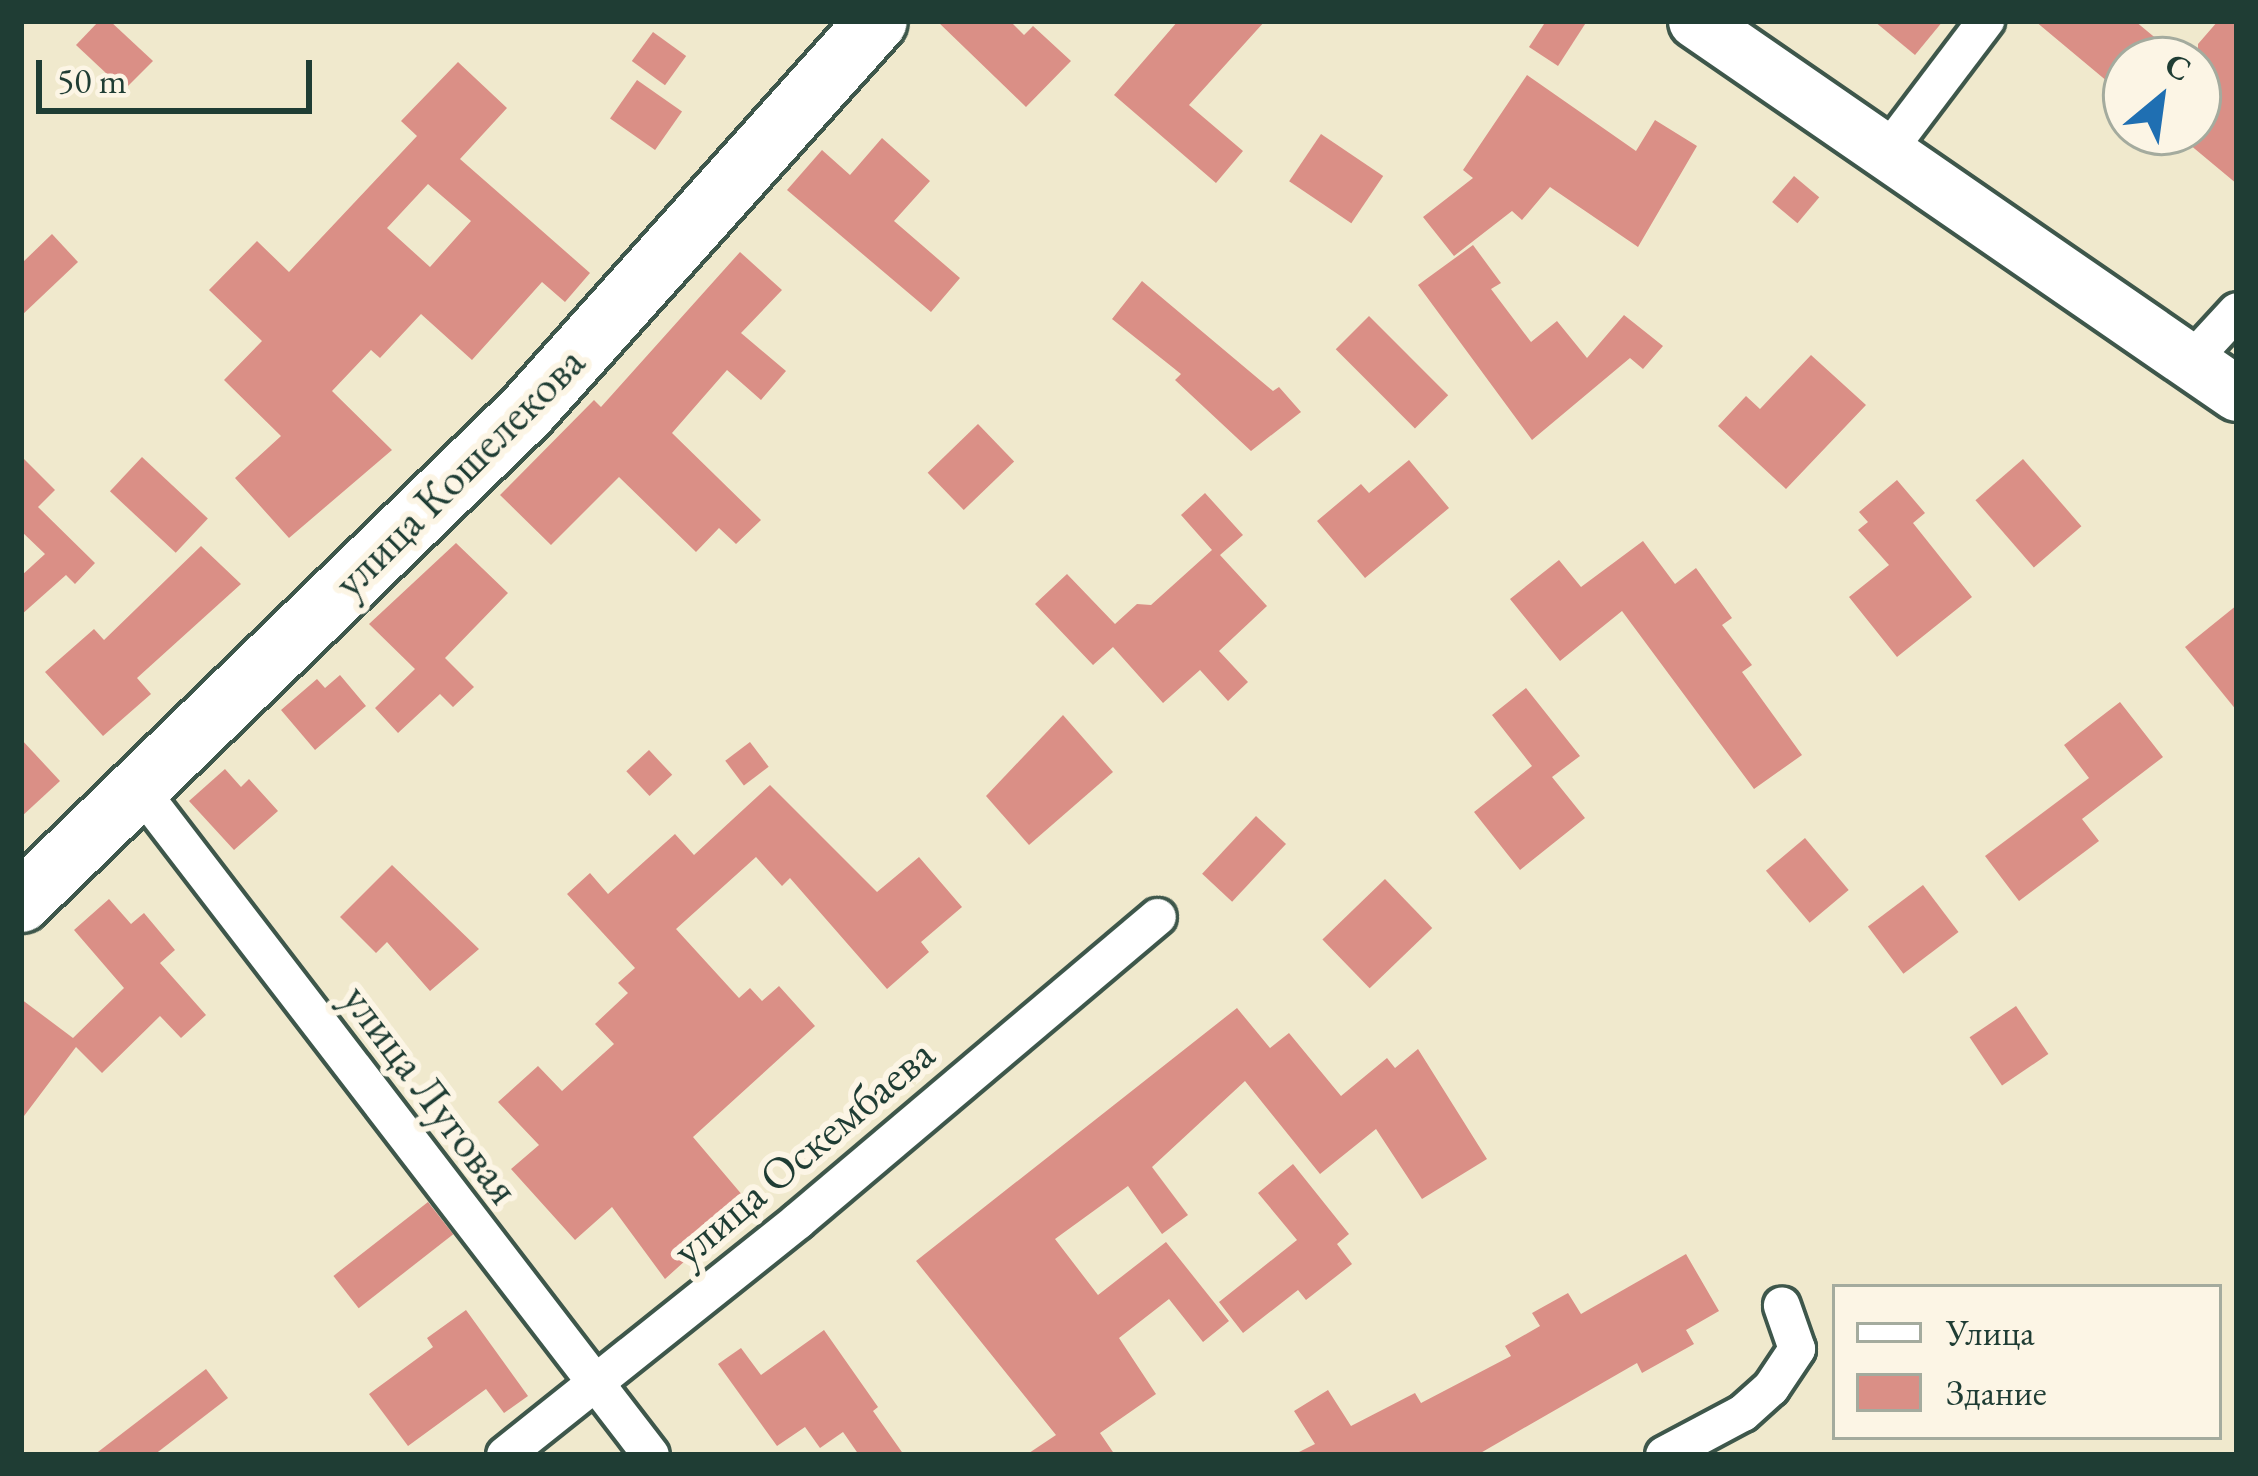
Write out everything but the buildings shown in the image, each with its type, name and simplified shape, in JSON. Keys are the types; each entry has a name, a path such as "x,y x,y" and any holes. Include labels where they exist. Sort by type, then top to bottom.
{"main road":[{"name":"улица Кошелекова","path":"21,902 526,412 877,21"},
{"path":"1696,21 1883,158 2237,394"}],"street":[{"path":"1883,158 1986,21"},
{"path":"2190,362 2237,311"},
{"name":"улица Луговая","path":"138,787 651,1455"},
{"name":"улица Оскембаева","path":"505,1455 1158,917"},
{"path":"1664,1455 1771,1388 1797,1349 1782,1306"}]}
